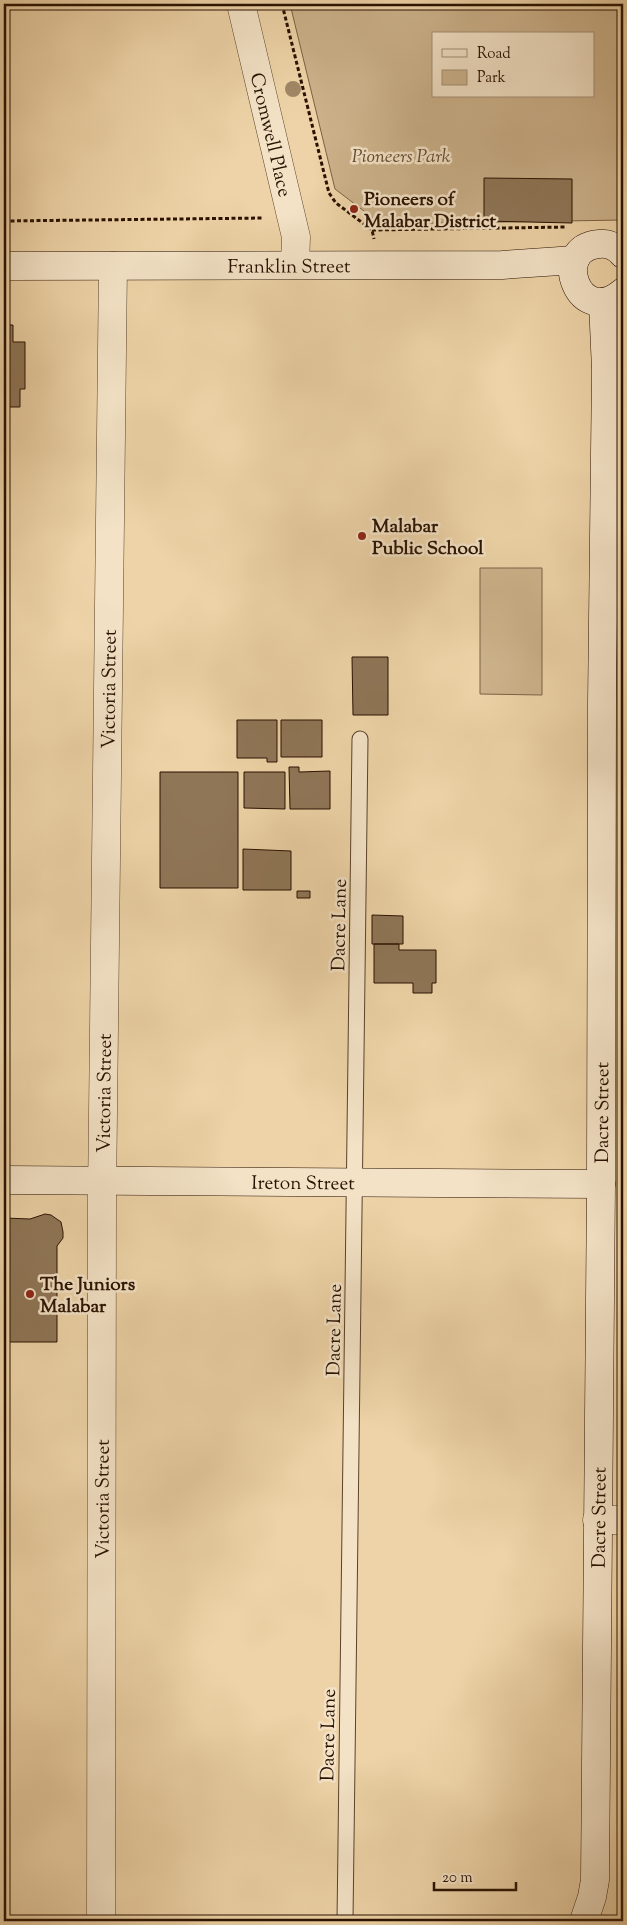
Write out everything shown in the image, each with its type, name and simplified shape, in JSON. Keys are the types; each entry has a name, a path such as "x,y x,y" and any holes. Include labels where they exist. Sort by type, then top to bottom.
{"street":[{"name":"Cromwell Place","path":"241,4 296,237 295,265"},
{"path":"613,297 595,302 580,293 573,277 575,260 580,253 594,244 612,246 623,254"},
{"name":"Franklin Street","path":"4,266 502,265 575,260"},
{"name":"Victoria Street","path":"101,1921 103,1181 113,266"},
{"name":"Dacre Street","path":"584,1921 592,1897 595,1880 598,1693 610,1520 601,1184 602,703 606,370 613,297"},
{"name":"Ireton Street","path":"4,1180 601,1184"}],"lane":[{"name":"Dacre Lane","path":"344,1921 360,739"}],"path":[{"path":"282,4 329,193 336,203 372,230 572,227"},
{"path":"4,221 291,217"},
{"path":"372,230 374,264"}],"green space":[{"name":"Pioneers Park","path":"290,4 623,4 623,220 381,224 335,189"},
{"path":"480,568 542,568 542,695 480,694"}],"building":[{"path":"365,4 414,4 414,9 365,8"},
{"path":"484,178 572,179 572,223 484,221"},
{"path":"4,325 13,325 13,342 25,342 25,389 20,389 20,407 4,407"},
{"path":"352,657 388,657 388,715 353,715"},
{"path":"237,720 277,720 277,762 267,762 267,758 237,758"},
{"path":"281,720 322,720 322,757 281,757"},
{"path":"289,767 299,767 299,772 330,771 330,809 290,809"},
{"path":"160,772 238,772 238,888 160,888"},
{"path":"244,772 285,772 285,809 244,808"},
{"path":"243,849 291,851 291,890 243,890"},
{"path":"297,891 310,891 310,898 297,898"},
{"path":"372,915 403,916 403,944 372,944"},
{"path":"374,944 399,944 399,950 436,950 436,983 432,983 432,993 413,993 413,983 374,983"},
{"name":"The Juniors Malabar","path":"45,1214 51,1215 61,1222 63,1232 63,1238 57,1246 57,1342 4,1342 4,1218 30,1219"}],"place":[{"name":"Pioneers of Malabar District","path":"354,209"},
{"name":"Malabar Public School","path":"362,536"},
{"name":"The Juniors Malabar","path":"30,1294"}]}
